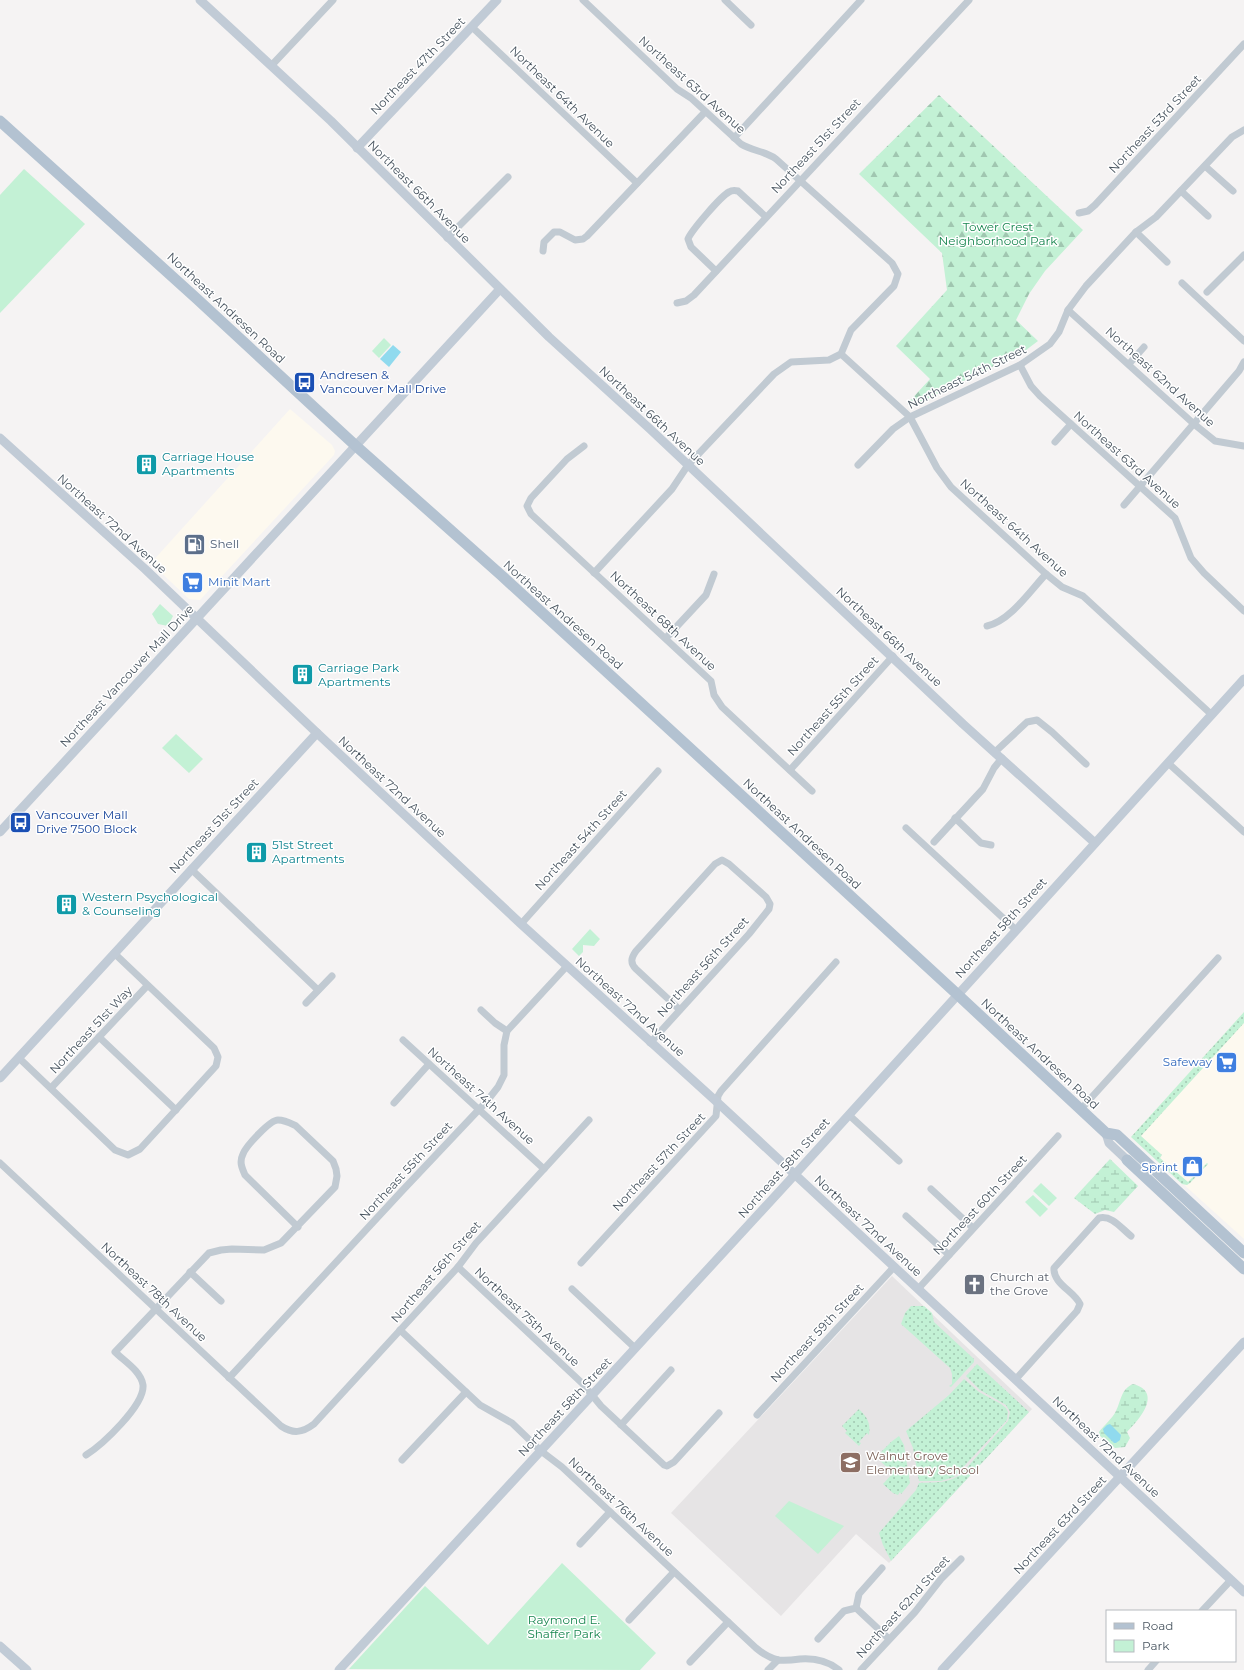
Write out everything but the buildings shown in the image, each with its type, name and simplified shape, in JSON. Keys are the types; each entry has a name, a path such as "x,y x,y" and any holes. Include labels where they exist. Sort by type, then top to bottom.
{"main road":[{"name":"Northeast Andresen Road","path":"0,120 356,446 500,575 957,994 1106,1133 1117,1135 1244,1253"},
{"name":"Northeast Andresen Road","path":"1127,1160 1244,1269"}],"street":[{"name":"Northeast 66th Avenue","path":"200,0 331,121 500,290 893,656 963,724 1095,843"},
{"path":"271,66 333,0"},
{"name":"Northeast 47th Street","path":"357,148 497,0"},
{"name":"Northeast 63rd Avenue","path":"583,0 677,89 691,98 734,138 748,148 770,155 892,263 898,274 894,286 851,330 841,354"},
{"path":"725,0 751,25"},
{"path":"734,138 861,0"},
{"name":"Northeast 51st Street","path":"677,303 690,298 969,0"},
{"name":"Northeast 64th Avenue","path":"472,27 637,183"},
{"name":"Northeast 53rd Street","path":"1079,213 1088,211 1095,205 1244,44"},
{"path":"543,251 543,245 546,240 557,232 575,240 583,239 705,112"},
{"name":"Northeast 54th Street","path":"858,465 893,429 910,417 1020,364 1050,344 1059,332 1068,310 1086,286 1136,232 1156,217 1232,137 1244,130"},
{"path":"1205,166 1233,191"},
{"path":"448,238 508,176"},
{"path":"716,271 691,247 688,239 692,230 726,194 734,190 738,191 766,217"},
{"path":"1181,191 1208,216"},
{"path":"1136,232 1167,262"},
{"path":"1207,292 1244,255"},
{"path":"1182,283 1244,341"},
{"name":"Northeast Vancouver Mall Drive","path":"0,832 500,290"},
{"name":"Northeast 62nd Avenue","path":"1068,310 1194,424 1215,440 1244,446"},
{"path":"1129,364 1144,347"},
{"path":"594,573 672,489 688,466 774,374 791,362 829,360 841,354"},
{"name":"Northeast 64th Avenue","path":"841,354 910,417 937,468 951,486 1046,574 1062,587 1083,596 1212,715"},
{"path":"1124,505 1239,371 1244,362"},
{"name":"Northeast 63rd Avenue","path":"1020,364 1031,386 1175,518 1190,558 1244,611"},
{"path":"1055,442 1071,424"},
{"name":"Northeast 72nd Avenue","path":"0,438 145,569 521,924 718,1103 1244,1592"},
{"name":"Northeast 68th Avenue","path":"584,446 567,459 531,498 527,506 531,514 712,681 714,695 722,707 812,791"},
{"path":"666,638 706,594 714,574"},
{"path":"987,626 999,622 1007,616 1046,574"},
{"name":"Northeast 55th Street","path":"790,770 893,656"},
{"name":"Northeast 58th Street","path":"339,1670 795,1175 957,994 1244,679"},
{"path":"934,842 983,789 999,755 1028,722 1037,720 1086,764"},
{"name":"Northeast 51st Street","path":"0,1078 317,733"},
{"path":"1168,763 1244,832"},
{"name":"Northeast 54th Street","path":"521,924 658,771"},
{"path":"955,818 981,843 990,845"},
{"path":"906,828 1016,930"},
{"name":"Northeast 56th Street","path":"650,1042 680,1010 749,934 769,909 770,904 768,900 729,864 722,860 715,864 636,951 632,962 636,969 680,1010"},
{"path":"191,869 318,990"},
{"path":"19,1058 115,1150 128,1156 140,1149 216,1066 218,1057 214,1048 114,953"},
{"path":"1081,1110 1218,958"},
{"name":"Northeast 57th Street","path":"581,1263 716,1116 718,1096 721,1091 836,962"},
{"path":"481,1010 495,1023 507,1031 567,966"},
{"path":"306,1003 332,976"},
{"name":"Northeast 51st Way","path":"51,1088 147,986"},
{"name":"Northeast 55th Street","path":"229,1378 498,1087 504,1075 504,1045 507,1031"},
{"path":"99,1037 176,1110"},
{"name":"Northeast 74th Avenue","path":"403,1040 544,1169"},
{"path":"394,1103 429,1064"},
{"path":"849,1115 899,1161"},
{"path":"86,1455 100,1446 137,1405 142,1396 143,1385 139,1375 115,1352 209,1253 221,1250 264,1250 281,1243 298,1227 335,1187 337,1176 336,1169 332,1161 296,1126 277,1120 271,1122 249,1146 242,1155 241,1166 246,1175 298,1227"},
{"name":"Northeast 56th Street","path":"297,1433 306,1430 314,1424 458,1267 476,1243 589,1120"},
{"name":"Northeast Andresen Road","path":"1106,1133 1109,1143 1127,1160"},
{"name":"Northeast 60th Street","path":"918,1289 1058,1136"},
{"name":"Northeast 78th Avenue","path":"0,1163 281,1426 289,1431 297,1433"},
{"path":"931,1189 973,1228"},
{"path":"906,1216 949,1255"},
{"path":"1016,1379 1078,1311 1080,1304 1078,1299 1056,1278 1054,1268 1099,1218 1110,1218 1131,1236"},
{"name":"Northeast 75th Avenue","path":"458,1267 583,1384 601,1406 666,1466 674,1462 719,1413"},
{"name":"Northeast 59th Street","path":"757,1415 894,1267"},
{"path":"190,1272 221,1301"},
{"path":"572,1289 635,1348"},
{"name":"Northeast 76th Avenue","path":"400,1330 480,1405 512,1423 541,1451 562,1467 756,1648 778,1660 819,1660 827,1662 839,1670"},
{"name":"Northeast 63rd Street","path":"942,1670 1244,1342"},
{"path":"621,1425 671,1370"},
{"path":"402,1460 466,1392"},
{"path":"580,1544 610,1512"},
{"name":"Northeast 62nd Street","path":"861,1670 915,1612 941,1579 961,1559"},
{"path":"856,1608 859,1594 882,1568"},
{"path":"629,1620 674,1572"},
{"path":"1203,1610 1231,1580"},
{"path":"856,1608 889,1639"},
{"path":"818,1639 844,1611 856,1608"},
{"path":"690,1662 728,1622"},
{"path":"0,1646 27,1670"},
{"path":"768,1670 778,1660"},
{"path":"1148,1670 1155,1662"}],"shaded area":[{"path":"290,409 332,445 335,451 334,455 200,600 189,599 151,563"},
{"path":"1244,1012 1244,1239 1131,1137"},
{"name":"Walnut Grove Elementary School","path":"892,1276 1032,1409 889,1563 856,1534 781,1616 671,1513"}],"green space":[{"name":"Tower Crest Neighborhood Park","path":"939,95 1083,230 1045,271 1029,294 1016,320 1038,341 1026,350 913,406 907,404 930,379 896,346 947,290 942,253 859,174"},
{"path":"24,169 85,224 0,313 0,195"},
{"path":"384,338 391,345 379,358 372,351"},
{"path":"968,355 975,360 975,367 966,372 963,376 958,371 960,367 957,364 960,358"},
{"path":"160,604 173,616 168,626 158,624 152,614"},
{"path":"176,734 203,759 189,773 162,748"},
{"path":"590,929 600,939 594,946 583,945 583,952 579,956 572,949"},
{"path":"1244,1012 1244,1023 1141,1136 1162,1155 1160,1158 1188,1182 1207,1163 1208,1164 1190,1183 1187,1185 1182,1184 1131,1137"},
{"path":"1110,1159 1138,1186 1114,1212 1105,1210 1095,1214 1074,1198"},
{"path":"1041,1183 1057,1198 1049,1206 1033,1191"},
{"path":"1033,1195 1048,1209 1040,1217 1025,1202"},
{"path":"911,1306 924,1306 932,1313 934,1322 974,1359 974,1362 951,1387 949,1386 952,1384 952,1374 950,1368 901,1324 905,1313"},
{"path":"977,1364 1029,1412 891,1561 879,1533 916,1490 919,1483 942,1482 958,1476 1008,1421 1010,1412 1006,1405 980,1390 966,1376"},
{"path":"964,1379 979,1392 1006,1408 1008,1412 1007,1420 954,1477 941,1481 919,1481 913,1448 906,1431 949,1395"},
{"path":"1133,1384 1142,1388 1147,1393 1148,1399 1143,1413 1127,1432 1130,1438 1125,1447 1115,1448 1100,1436 1099,1432 1114,1414 1126,1389"},
{"path":"859,1409 868,1420 869,1435 867,1433 859,1442 861,1443 859,1446 845,1433 847,1431 842,1426"},
{"path":"899,1436 904,1445 910,1483 901,1494 900,1492 898,1495 893,1493 883,1484 893,1473 876,1457"},
{"path":"789,1501 844,1526 818,1554 775,1516"},
{"name":"Raymond E. Shaffer Park","path":"562,1563 656,1653 640,1670 349,1669 425,1586 488,1645"}],"water":[{"path":"393,345 401,352 389,367 380,359"},
{"path":"1110,1424 1121,1435 1120,1440 1116,1443 1114,1443 1104,1433 1103,1429"}],"place":[{"name":"Andresen & Vancouver Mall Drive","path":"305,382"},
{"name":"Carriage House Apartments","path":"147,464"},
{"name":"Shell","path":"195,544"},
{"name":"Minit Mart","path":"192,582"},
{"name":"Carriage Park Apartments","path":"303,675"},
{"name":"Vancouver Mall Drive 7500 Block","path":"21,822"},
{"name":"51st Street Apartments","path":"256,852"},
{"name":"Western Psychological & Counseling","path":"66,904"},
{"name":"Safeway","path":"1227,1062"},
{"name":"Sprint","path":"1193,1167"},
{"name":"Church at the Grove","path":"974,1284"},
{"name":"Walnut Grove Elementary School","path":"850,1463"}]}
